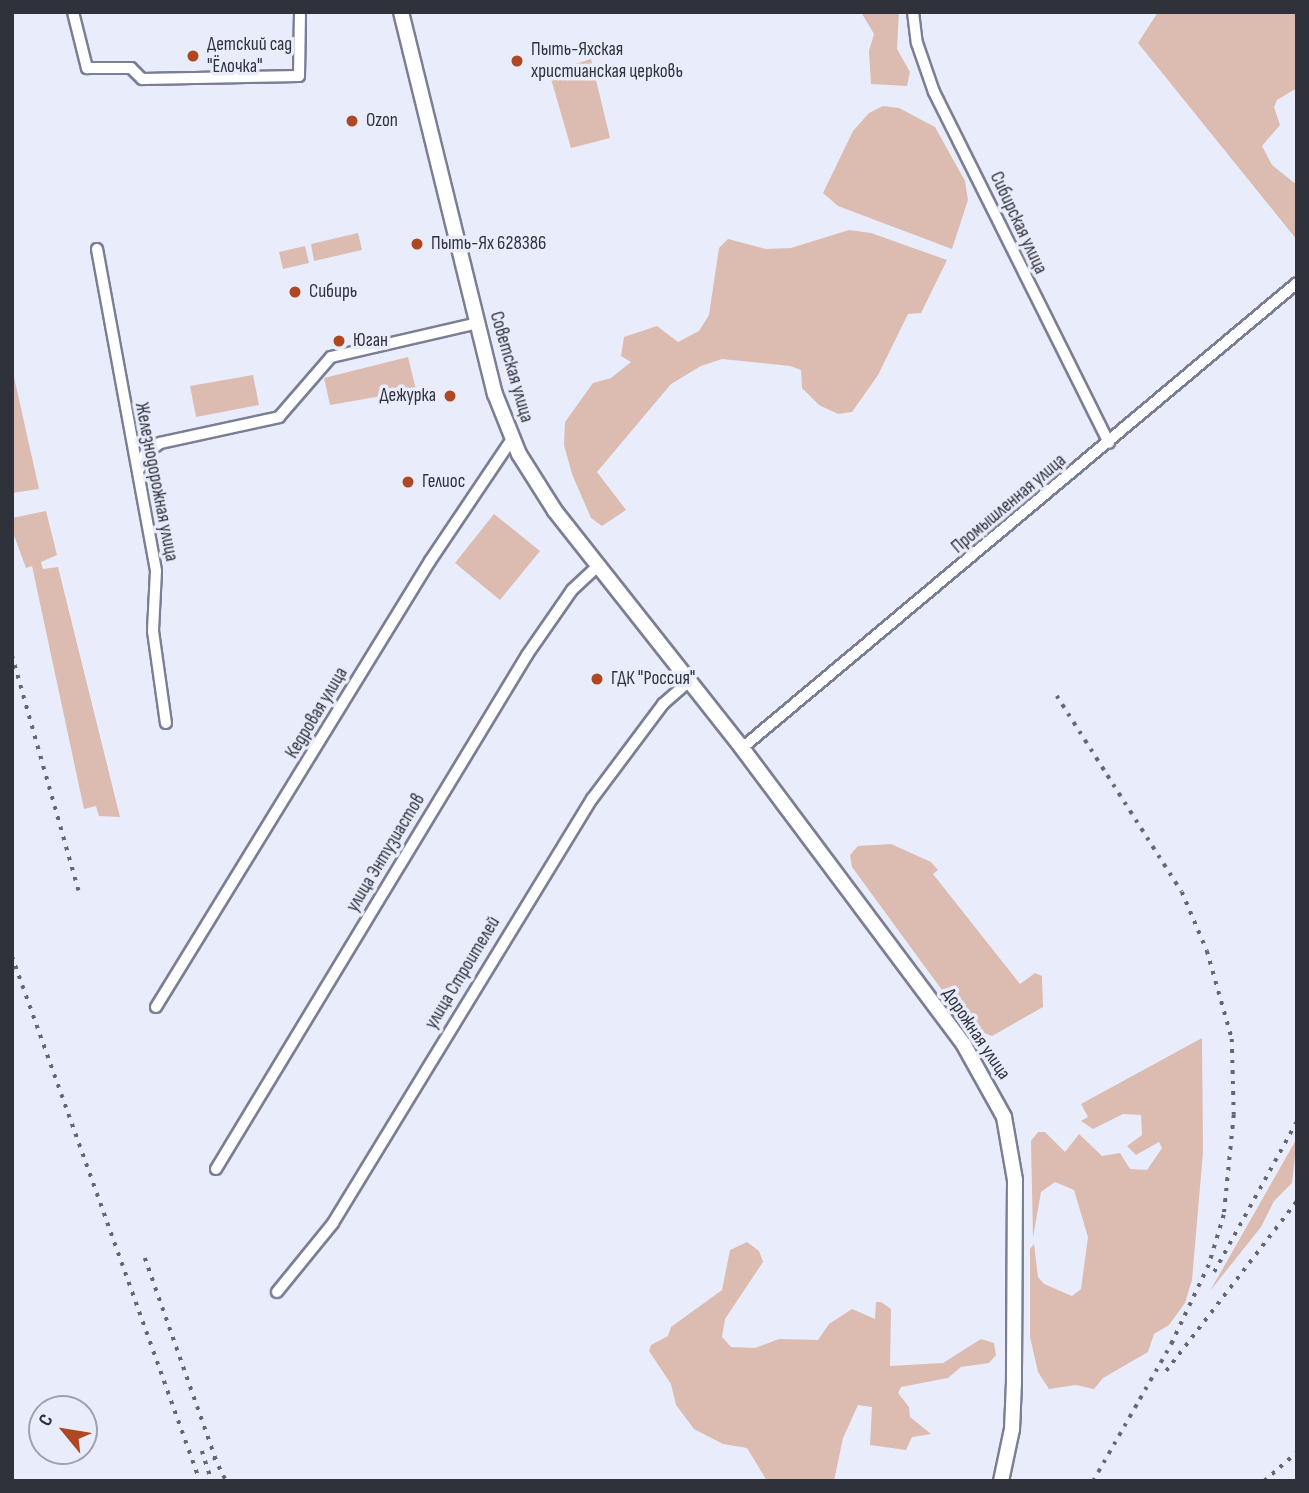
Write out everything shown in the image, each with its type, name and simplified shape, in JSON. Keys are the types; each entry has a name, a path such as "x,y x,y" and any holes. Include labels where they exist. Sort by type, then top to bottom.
{"street":[{"path":"73,12 87,68 131,68 142,79 299,76 300,12"},
{"name":"Советская улица","path":"401,12 478,323 512,439 548,501 742,748"},
{"name":"Сибирская улица","path":"913,12 916,43 934,92 1109,443"},
{"name":"Железнодорожная улица","path":"97,249 156,571 153,631 166,723"},
{"name":"Промышленная улица","path":"742,748 1297,283"},
{"path":"138,474 145,454 160,443 279,417 331,356 478,323"},
{"name":"Кедровая улица","path":"156,1007 457,519 512,439"},
{"name":"улица Энтузиастов","path":"216,1169 527,654 572,590 599,565"},
{"name":"улица Строителей","path":"277,1292 333,1223 592,799 668,698 690,681"},
{"name":"Дорожная улица","path":"742,748 964,1045 1004,1116 1015,1180 1014,1382 1012,1429 1001,1481"}],"shaded area":[{"path":"861,12 899,12 897,49 910,72 907,86 871,84 869,51 874,34"},
{"path":"1158,12 1297,12 1297,88 1277,100 1274,107 1280,125 1262,146 1272,165 1297,185 1297,240 1138,43"},
{"path":"591,59 610,138 571,148 549,72"},
{"path":"883,106 899,108 935,127 965,181 968,200 952,249 838,206 823,193 853,131 869,113"},
{"path":"849,230 871,233 947,260 921,313 908,314 878,375 852,412 838,414 819,405 802,388 801,370 790,366 722,359 701,366 671,384 597,472 626,510 602,526 591,518 572,474 564,445 565,422 593,383 611,378 631,362 621,356 624,337 657,326 678,342 699,331 709,315 719,248 728,239 766,249 791,248"},
{"path":"358,233 362,250 314,261 311,244"},
{"path":"305,246 309,263 283,269 279,252"},
{"path":"408,357 416,390 330,405 324,378"},
{"path":"12,368 39,489 12,493"},
{"path":"253,375 259,405 196,417 190,386"},
{"path":"46,511 57,555 41,562 43,569 58,567 120,817 99,816 96,806 84,809 32,566 26,568 12,530 12,518"},
{"path":"494,514 540,551 500,600 455,563"},
{"path":"891,844 931,862 938,870 933,874 1020,984 1035,973 1042,976 1043,1007 992,1036 969,1027 852,867 850,855 858,846"},
{"path":"1202,1038 1203,1152 1192,1280 1185,1303 1169,1325 1154,1334 1148,1352 1103,1378 1094,1389 1076,1385 1049,1389 1038,1372 1030,1337 1030,1249 1034,1244 1038,1277 1044,1284 1072,1296 1081,1289 1088,1237 1074,1190 1055,1182 1041,1192 1033,1238 1031,1141 1038,1132 1045,1132 1065,1152 1079,1134 1102,1156 1120,1153 1130,1169 1147,1170 1162,1148 1159,1142 1136,1155 1127,1146 1142,1135 1141,1115 1123,1114 1093,1129 1081,1121 1088,1117 1081,1104"},
{"path":"1297,1138 1292,1183 1274,1201 1261,1227 1210,1291"},
{"path":"747,1242 759,1251 763,1262 725,1319 722,1337 731,1347 755,1348 779,1339 818,1340 829,1324 852,1309 875,1319 876,1302 881,1302 891,1309 890,1366 943,1363 981,1339 994,1343 996,1355 989,1363 961,1367 948,1378 901,1387 898,1393 909,1407 910,1417 931,1434 912,1437 906,1450 870,1445 872,1407 858,1405 843,1438 834,1481 767,1481 747,1448 723,1444 694,1429 676,1405 671,1384 649,1351 651,1345 668,1336 671,1327 722,1290 730,1250"}],"railway":[{"path":"12,655 79,891"},
{"path":"1057,696 1182,892 1207,951 1232,1039 1234,1115 1224,1215 1209,1265 1170,1347"},
{"path":"12,956 200,1481"},
{"path":"1214,1272 1297,1121"},
{"path":"1166,1371 1297,1201"},
{"path":"145,1258 218,1465"},
{"path":"1093,1481 1173,1341"},
{"path":"202,1451 212,1481"},
{"path":"1264,1481 1297,1452"},
{"path":"214,1457 226,1481"}],"place":[{"name":"Детский сад \"Ёлочка\"","path":"193,56"},
{"name":"Пыть-Яхская христианская церковь","path":"517,61"},
{"name":"Ozon","path":"352,121"},
{"name":"Пыть-Ях 628386","path":"417,244"},
{"name":"Сибирь","path":"295,292"},
{"name":"Юган","path":"339,341"},
{"name":"Дежурка","path":"450,396"},
{"name":"Гелиос","path":"408,482"},
{"name":"ГДК \"Россия\"","path":"597,679"}]}
